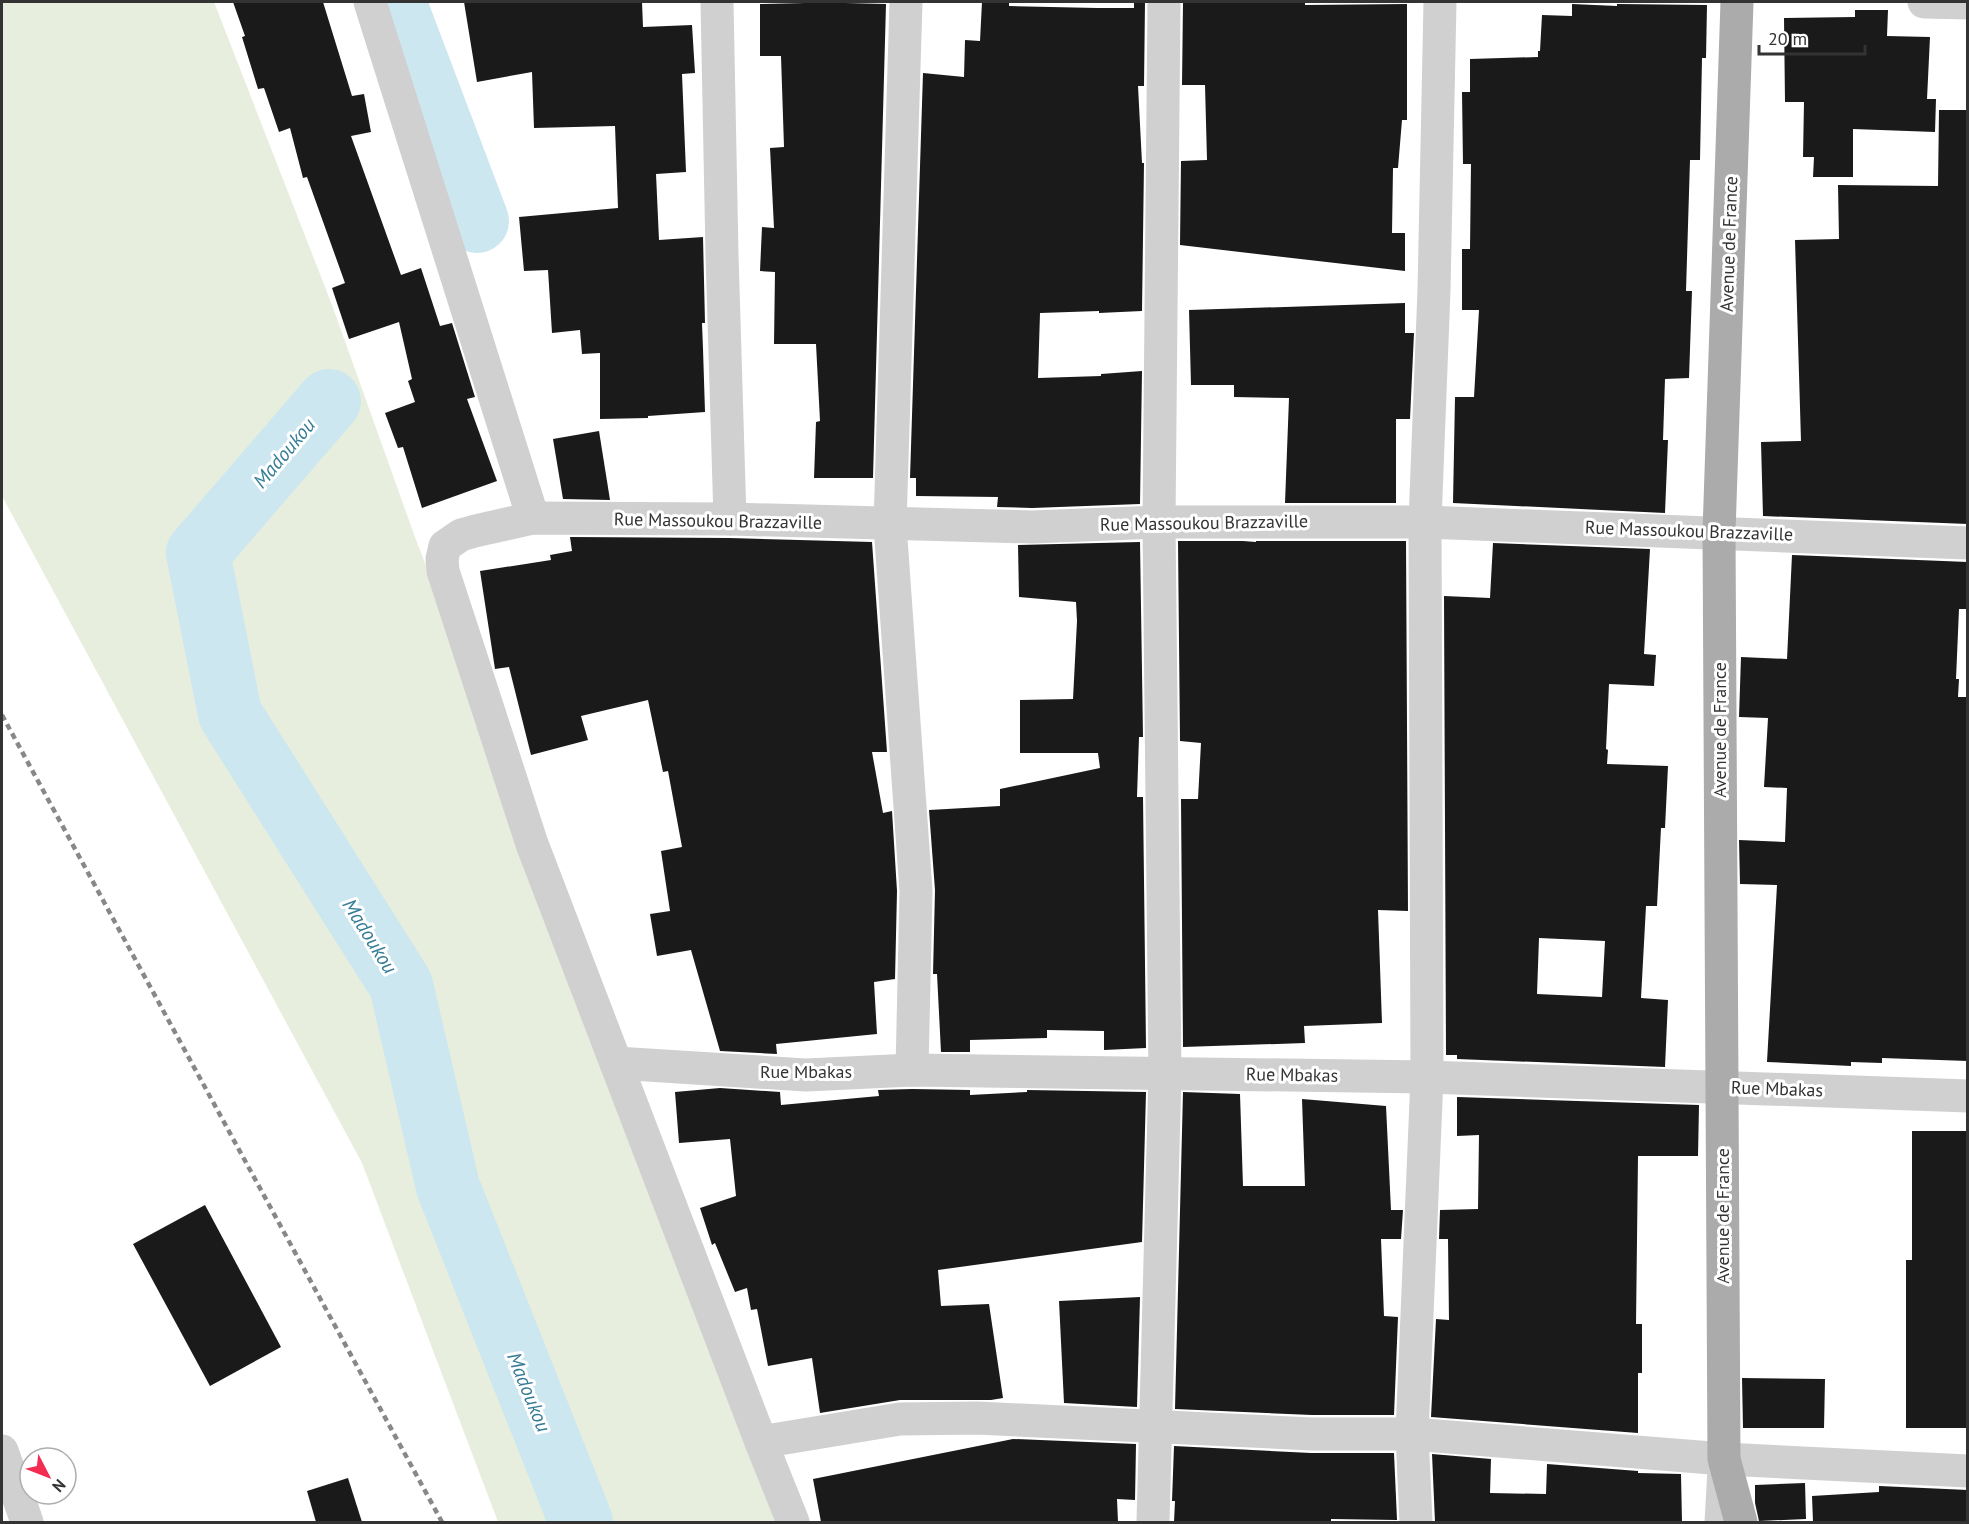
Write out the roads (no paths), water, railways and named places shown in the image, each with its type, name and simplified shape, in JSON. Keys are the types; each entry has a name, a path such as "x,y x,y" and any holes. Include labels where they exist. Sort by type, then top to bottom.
{"main road":[{"name":"Avenue de France","path":"1737,2 1719,532 1724,1459 1741,1522"}],"street":[{"path":"370,2 533,518"},
{"path":"717,2 730,519"},
{"path":"906,2 890,525 916,891 912,1070"},
{"path":"1154,1522 1165,1074 1159,522 1164,2"},
{"path":"1416,1522 1412,1434 1427,1077 1425,522 1434,291 1440,2"},
{"path":"1924,2 1968,3"},
{"name":"Rue Massoukou Brazzaville","path":"616,1063 532,844 443,571 442,559 445,546 461,535 533,518 730,519 1032,527 1159,522 1425,522 1968,543"},
{"path":"616,1063 793,1522"},
{"name":"Rue Mbakas","path":"616,1063 806,1075 912,1070 1427,1077 1968,1096"},
{"path":"761,1442 900,1419 977,1418 1312,1434 1412,1434 1724,1459 1968,1471"},
{"path":"2,1451 27,1522"},
{"path":"1721,1522 1724,1459"}],"waterway":[{"name":"Madoukou","path":"394,2 477,221"},
{"name":"Madoukou","path":"329,401 198,553 230,714 401,985 448,1187 581,1522"}],"railway":[{"path":"2,715 442,1522"}]}
